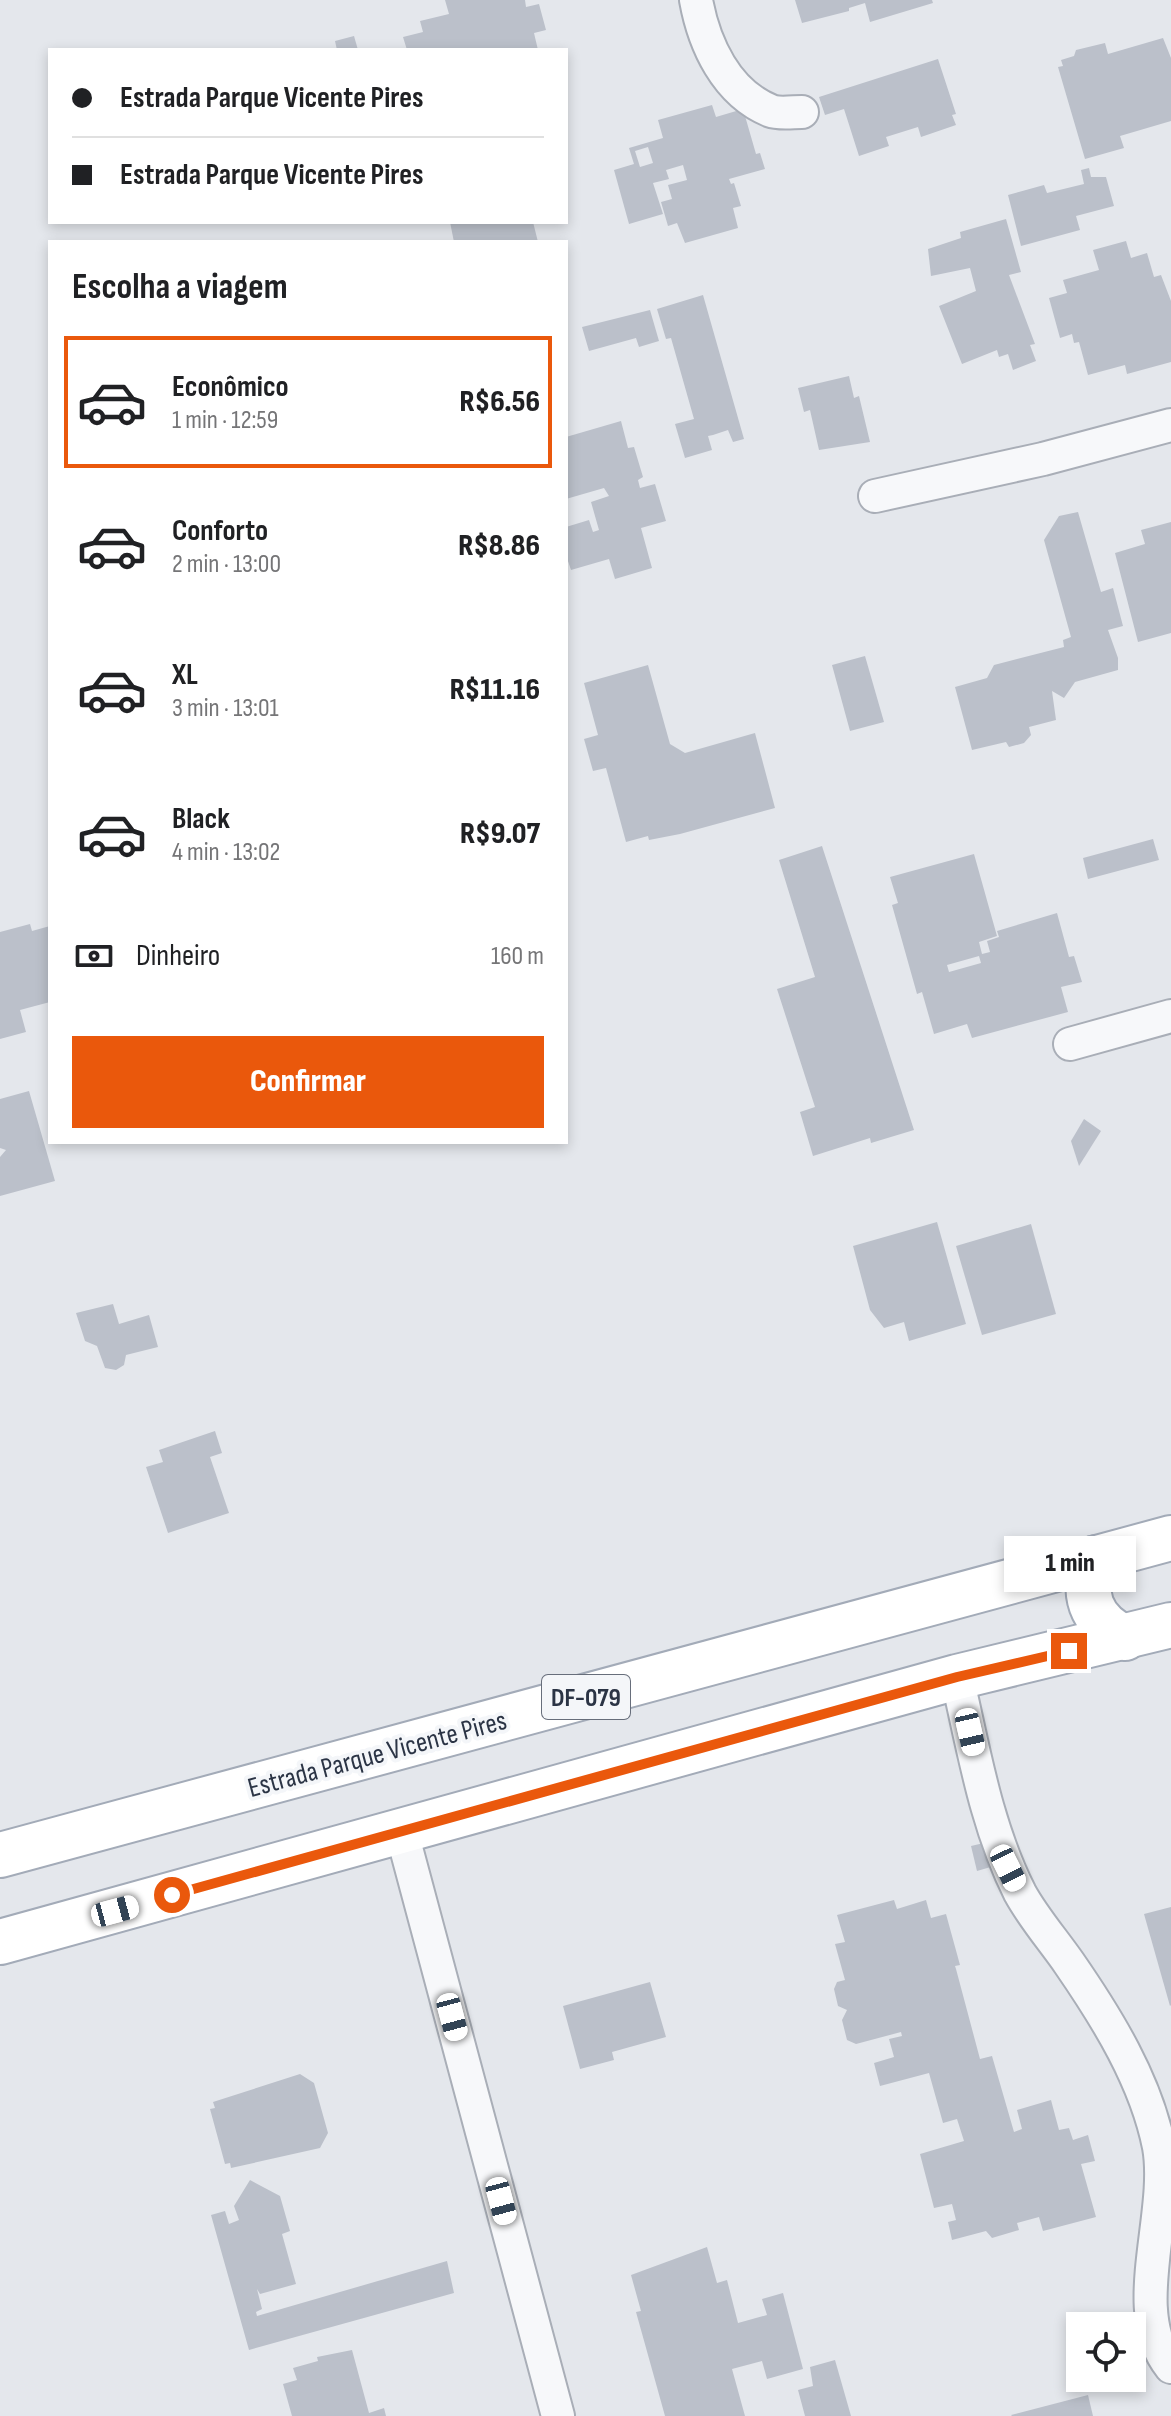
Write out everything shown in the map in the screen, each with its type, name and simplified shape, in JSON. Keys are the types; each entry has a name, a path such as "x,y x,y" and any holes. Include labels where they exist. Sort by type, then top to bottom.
{"main road":[{"name":"Estrada Parque Vicente Pires","path":"0,1855 1171,1538"},
{"path":"1096,1558 1088,1576 1087,1596 1094,1614 1107,1629 1125,1638"},
{"path":"0,1942 957,1677 1171,1625"}],"street":[{"path":"696,0 711,53 738,92 773,112 802,112"},
{"path":"875,496 1043,459 1171,425"},
{"path":"1070,1044 1171,1016"},
{"path":"957,1677 995,1840 1022,1896 1087,1989 1141,2086 1160,2148 1164,2197 1150,2286 1153,2324 1171,2367"},
{"path":"402,1833 558,2416"}],"building":[{"path":"445,0 525,0 526,7 539,4 546,30 534,33 538,48 406,48 403,37 423,32 420,21 449,14"},
{"path":"795,0 932,0 933,3 870,22 865,3 849,8 849,11 802,23"},
{"path":"354,36 357,48 337,48 335,41"},
{"path":"1163,38 1171,58 1171,121 1120,136 1124,148 1085,159 1058,67 1063,66 1061,60 1074,56 1076,50 1105,43 1108,54"},
{"path":"938,59 956,114 952,115 956,125 921,137 918,127 886,137 889,146 859,156 844,109 825,115 819,97"},
{"path":"712,105 716,117 743,109 756,154 760,153 765,169 729,179 731,184 734,183 741,206 733,208 738,228 685,243 677,223 668,226 661,202 672,199 668,185 687,180 683,165 666,170 669,179 653,183 663,214 629,224 614,170 634,164 629,148 663,138 658,120","holes":["648,147 653,163 640,167 635,151"]},
{"path":"1089,168 1091,177 1106,177 1114,206 1076,216 1080,230 1021,246 1008,195 1044,185 1047,193 1084,184 1081,170"},
{"path":"1006,219 1021,272 1009,275 1035,344 1030,345 1036,361 1013,370 1008,354 999,357 997,350 962,364 939,306 976,291 970,268 931,276 928,249 961,238 960,232"},
{"path":"450,224 534,224 538,240 454,240"},
{"path":"1126,241 1131,258 1147,253 1154,277 1161,275 1171,301 1171,362 1127,374 1125,365 1088,375 1079,342 1074,343 1072,334 1060,338 1049,298 1067,293 1063,280 1099,270 1093,250"},
{"path":"703,295 744,439 733,442 728,430 708,436 712,450 685,458 675,424 694,419 671,338 666,339 657,309"},
{"path":"650,310 659,341 639,347 636,338 589,351 582,327"},
{"path":"849,376 854,398 859,396 870,442 819,450 810,410 804,412 798,388"},
{"path":"621,421 628,448 634,447 643,477 638,480 640,488 655,484 666,521 641,528 652,568 615,579 609,559 571,570 568,526 589,520 593,532 599,530 591,502 609,496 604,488 568,498 568,436"},
{"path":"1078,512 1101,592 1113,588 1123,626 1108,630 1118,658 1118,670 1075,682 1064,698 1052,691 1056,720 1029,727 1031,735 1024,743 1009,747 1006,742 972,750 955,687 987,678 994,665 1064,647 1063,640 1071,637 1044,540 1059,516"},
{"path":"1171,522 1171,633 1138,642 1115,553 1145,544 1141,530"},
{"path":"865,656 884,722 850,731 832,665"},
{"path":"648,665 670,744 685,753 755,733 775,808 680,834 649,840 648,836 626,842 606,768 593,771 584,739 598,735 584,683"},
{"path":"1153,839 1159,860 1088,879 1083,858"},
{"path":"822,846 914,1130 871,1143 870,1138 813,1156 800,1112 815,1107 777,989 815,977 779,860"},
{"path":"974,854 997,936 979,942 982,954 990,952 987,941 999,937 997,931 1057,913 1069,957 1074,956 1082,982 1061,987 1068,1012 972,1038 967,1024 934,1034 922,992 917,994 892,905 898,903 890,877","holes":["979,956 981,963 949,972 947,965"]},
{"path":"30,924 32,931 48,927 48,1003 20,1010 26,1032 0,1039 0,932"},
{"path":"29,1091 55,1181 0,1196 0,1157 6,1150 0,1148 0,1099"},
{"path":"1084,1119 1101,1131 1079,1166 1071,1141"},
{"path":"937,1222 966,1324 909,1341 904,1322 884,1328 870,1310 853,1246"},
{"path":"1031,1224 1056,1314 982,1335 956,1246"},
{"path":"113,1304 119,1324 149,1315 158,1347 126,1355 124,1365 116,1370 105,1368 97,1346 85,1341 76,1313"},
{"path":"215,1431 222,1453 210,1457 229,1513 168,1533 146,1467 163,1462 159,1450"},
{"path":"988,1842 994,1866 977,1871 971,1846"},
{"path":"894,1900 897,1909 926,1900 931,1918 946,1914 960,1965 955,1966 980,2059 992,2056 1014,2132 1022,2129 1017,2110 1051,2100 1059,2130 1069,2128 1073,2140 1088,2135 1095,2161 1081,2164 1096,2217 1043,2231 1039,2217 1017,2223 1019,2230 992,2238 986,2231 952,2240 948,2222 956,2220 952,2204 934,2208 920,2154 964,2141 957,2119 943,2123 929,2073 880,2086 874,2063 894,2057 889,2039 902,2036 901,2032 856,2044 847,2040 842,2020 847,2010 838,2006 834,1989 837,1982 845,1980 835,1944 845,1942 837,1915"},
{"path":"1171,1907 1171,2005 1170,2006 1144,1914"},
{"path":"650,1982 666,2037 612,2052 614,2060 580,2069 563,2006"},
{"path":"300,2074 314,2083 328,2133 320,2148 231,2168 230,2163 225,2164 210,2109 215,2108 213,2102"},
{"path":"250,2180 280,2196 290,2231 282,2234 296,2284 260,2294 257,2289 262,2309 256,2312 257,2316 447,2261 454,2293 249,2350 211,2215 225,2211 229,2224 239,2220 234,2206"},
{"path":"707,2247 717,2283 727,2280 738,2323 767,2315 762,2299 783,2293 803,2369 767,2379 762,2361 732,2369 745,2416 665,2416 636,2312 641,2311 631,2275"},
{"path":"352,2350 369,2413 384,2408 386,2416 292,2416 283,2384 297,2380 293,2368 318,2361 317,2357"},
{"path":"835,2360 851,2416 805,2416 798,2390 813,2386 810,2367"},
{"path":"1088,2395 1093,2416 1011,2415"}],"route":[{"path":"172,1895 957,1677 1069,1651"}]}
